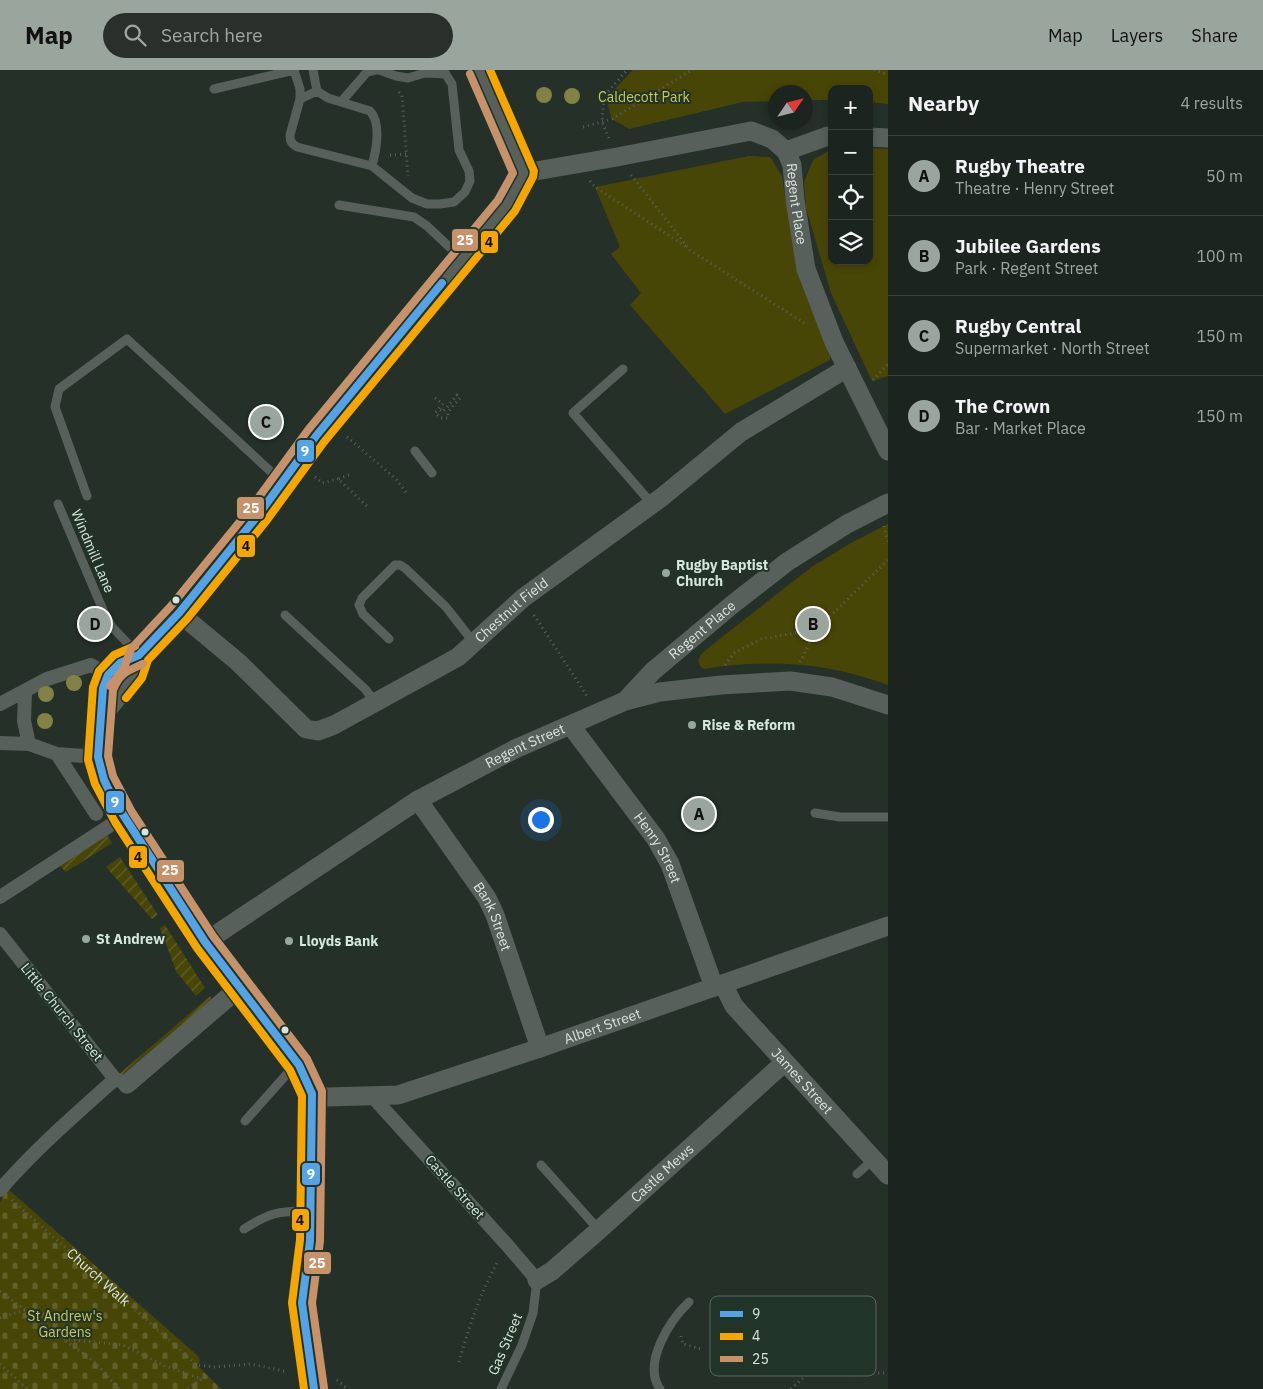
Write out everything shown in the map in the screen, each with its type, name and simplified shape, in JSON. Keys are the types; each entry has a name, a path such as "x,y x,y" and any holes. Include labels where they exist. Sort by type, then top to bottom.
{"main road":[{"path":"314,1389 302,1303 310,1241 312,1094 299,1065 238,988 205,942 123,817 104,780 98,758 103,688 108,675 120,663 139,655 179,613 283,483 316,436 506,206 524,173 480,70"},
{"path":"101,712 133,674 139,655"}],"street":[{"name":"Regent Place","path":"524,173 751,131 772,139 786,151 792,166 795,200 806,269 834,342 888,451"},
{"path":"786,151 828,136"},
{"path":"873,137 888,138"},
{"name":"Chestnut Field","path":"179,613 238,662 306,728 318,732 458,658 522,598 652,504 741,432 847,368"},
{"name":"Regent Place","path":"626,702 653,671 732,604 787,562 847,524 888,503"},
{"path":"0,704 47,679 91,665 108,675"},
{"name":"Regent Street","path":"205,942 418,800 453,780 515,749 626,702 660,692 721,685 790,681 832,687 888,705"},
{"path":"25,692 24,721 29,744"},
{"name":"Henry Street","path":"571,726 656,839 670,864 719,985"},
{"path":"0,743 29,744 57,754 98,758"},
{"path":"57,754 96,814"},
{"name":"Bank Street","path":"418,800 487,898 495,915 540,1048"},
{"path":"0,897 123,817"},
{"name":"Albert Street","path":"312,1094 327,1097 398,1095 540,1048 888,926"},
{"name":"Little Church Street","path":"0,934 121,1082"},
{"name":"James Street","path":"719,985 734,1006 888,1175"},
{"path":"4,1193 58,1130 238,988"},
{"name":"Castle Mews","path":"537,1280 552,1271 600,1230 785,1062"},
{"name":"Castle Street","path":"372,1095 537,1280"}],"lane":[{"path":"214,89 294,70 300,89 300,99 290,136 292,144 297,147 372,166 412,198 427,204 454,202 465,192 470,181 469,171 459,150 452,84 445,72 425,73 408,78 378,70 367,72 341,102"},
{"path":"313,70 318,91 328,98 370,112 375,119 377,145 372,166"},
{"path":"300,99 318,91"},
{"path":"339,205 414,217 427,226 462,259"},
{"path":"87,496 55,407 59,389 127,339 283,483"},
{"path":"623,369 573,413 652,504"},
{"path":"414,451 432,473"},
{"name":"Windmill Lane","path":"58,504 112,627 139,655"},
{"path":"389,639 363,614 359,605 362,598 395,565 400,564 446,607 474,643"},
{"path":"285,615 365,689 376,703"},
{"path":"815,813 840,817 888,817"},
{"path":"245,1121 286,1076 299,1065"},
{"path":"857,1174 874,1159"},
{"path":"541,1165 600,1230"},
{"path":"244,1229 268,1215 279,1212 310,1211"},
{"name":"Gas Street","path":"501,1389 522,1345 533,1313 537,1280"},
{"path":"660,1389 655,1382 656,1363 663,1335 675,1316 690,1302"}],"path":[{"path":"602,122 604,96 627,70"},
{"path":"583,127 612,119 692,70"},
{"path":"874,70 888,75"},
{"path":"396,76 397,91 402,95 408,184"},
{"path":"617,157 690,250"},
{"path":"575,163 595,187 755,293 834,342"},
{"path":"435,398 443,404 435,413 441,418 448,418 448,412 460,398 457,394 442,412 439,409"},
{"path":"346,436 396,479 408,495"},
{"path":"312,475 322,483 349,474"},
{"path":"338,479 367,506"},
{"path":"790,681 817,629 888,560"},
{"path":"522,598 582,687 597,714"},
{"path":"721,685 722,669 734,653 761,639 817,629"},
{"name":"Church Walk","path":"4,1193 197,1364 215,1367 250,1364 284,1371 310,1362"},
{"path":"459,1362 482,1292 508,1246"},
{"path":"0,1291 96,1363 119,1389"},
{"path":"0,1318 25,1310"},
{"path":"675,1316 683,1344 701,1349"},
{"path":"65,1339 123,1346 165,1366 202,1379"},
{"path":"310,1362 320,1364 348,1389"},
{"path":"0,1364 27,1389"},
{"path":"188,1389 207,1375"},
{"path":"791,1389 805,1376"}],"green space":[{"name":"Caldecott Park","path":"633,70 888,70 888,104 873,102 873,85 828,85 828,100 813,100 813,85 768,85 768,101 743,102 629,129 612,119 606,98"},
{"path":"873,148 888,149 888,376 872,381 831,293 806,208 804,182 813,160 828,151 828,265 873,265"},
{"path":"749,156 770,157 782,176 786,203 831,349 830,360 725,414 630,305 641,293 611,254 620,247 595,187"},
{"path":"888,524 888,685 842,671 819,667 750,664 703,669 700,666 699,658 708,648 813,566 851,543"},
{"path":"106,833 112,843 66,872 57,863"},
{"path":"120,857 158,915 152,919 106,867"},
{"path":"165,925 205,988 196,996 176,971 160,928"},
{"path":"210,996 212,1000 123,1080 118,1075"},
{"name":"St Andrew's Gardens","path":"8,1189 198,1356 200,1362 197,1365 221,1389 0,1389 0,1202"}],"transit line":[{"name":"4","path":"126,698 142,678 148,660 187,619 267,520 324,442 515,211 533,177 534,171 490,70"},
{"name":"25","path":"110,686 124,668 131,649 171,606 251,508 308,430 498,200 513,173 470,74"},
{"name":"9","path":"314,1389 302,1303 310,1241 312,1094 299,1065 205,942 113,799 104,780 98,757 103,688 108,675 120,663 139,655 179,613 259,514 316,436 442,283"},
{"name":"4","path":"135,646 114,655 99,671 93,687 88,760 95,784 115,822 197,948 290,1070 302,1096 300,1240 292,1303 304,1389"},
{"name":"25","path":"143,664 125,673 118,680 113,690 108,756 113,776 132,812 213,936 307,1059 322,1091 320,1241 312,1303 324,1388"}],"place":[{"name":"Rugby Central","path":"266,422"},
{"name":"Rugby Baptist Church","path":"666,573"},
{"name":"The Crown","path":"95,624"},
{"name":"Jubilee Gardens","path":"813,624"},
{"name":"Rise & Reform","path":"692,725"},
{"name":"Rugby Theatre","path":"699,814"},
{"name":"St Andrew","path":"86,939"},
{"name":"Lloyds Bank","path":"289,941"}]}
